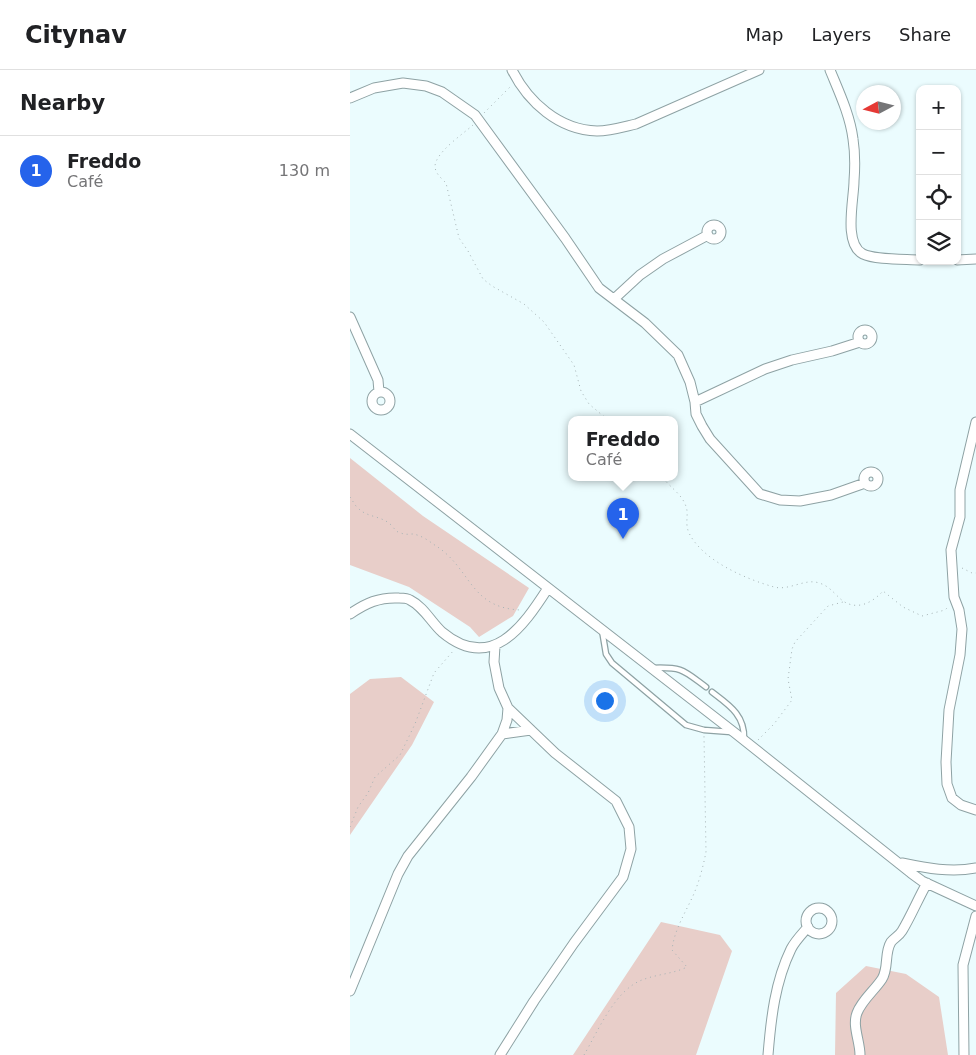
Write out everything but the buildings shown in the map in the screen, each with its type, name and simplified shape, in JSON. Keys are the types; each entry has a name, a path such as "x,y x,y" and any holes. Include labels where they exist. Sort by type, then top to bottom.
{"street":[{"path":"512,70 530,99 552,117 577,128 597,131 636,124 759,70"},
{"path":"830,70 847,113 854,140 851,222 854,244 862,254 883,258 916,260"},
{"path":"350,98 374,88 403,84 426,86 442,92 476,114 599,288 646,323 673,349 686,371 695,402 696,414 710,439 760,494 780,500 800,501 831,495 865,483"},
{"path":"614,299 657,263 708,235"},
{"path":"961,260 976,260"},
{"path":"350,317 378,380 379,392"},
{"path":"695,402 765,369 860,342"},
{"path":"976,422 960,490 960,517 951,550 954,597 959,610 962,629 960,655 949,710 946,762 947,784 952,798 961,805 976,810"},
{"path":"350,434 744,739 899,862 910,873 976,906"},
{"path":"350,614 365,604 379,599 388,597 409,599 424,611 438,628 453,641 474,648 494,646 518,630 548,588"},
{"path":"494,646 494,662 499,688 508,708 555,753 616,801 629,827 631,849 623,877 559,965 500,1055"},
{"path":"350,991 398,874 408,856 502,734 508,708"},
{"path":"502,734 531,730"},
{"path":"899,862 942,870 976,868"},
{"path":"860,1055 860,1044 855,1027 857,1014 883,978 887,964 887,953 891,942 901,933 927,883"},
{"path":"964,1055 963,965 976,916"},
{"path":"768,1055 770,1026 778,980 792,947 808,927"}],"lane":[{"path":"602,629 606,654 612,663 686,725 704,730 735,733"},
{"path":"652,668 678,668 684,670 706,687"},
{"path":"712,692 739,714 744,730 744,739"}],"path":[{"path":"517,80 479,119 442,152 436,161 435,168 440,177 446,182 459,238 483,279 524,304 544,322 574,365 581,391 589,404 603,416"},
{"path":"666,481 685,504 687,511 686,526 690,535 698,545 722,566 777,588 814,581 833,591 844,601 860,605 873,602 883,591 903,607 922,616 945,610 954,597"},
{"path":"350,497 358,509 365,514 381,519 402,534 418,536 435,545 462,571 474,590 490,604 509,610 525,610 531,614"},
{"path":"951,560 972,573 976,572"},
{"path":"752,746 774,724 792,700 788,679 792,649 795,642 828,606 844,601"},
{"path":"350,827 358,807 368,793 375,777 400,755 415,724 434,673 460,644"},
{"path":"584,1055 618,998 631,986 641,980 679,971 687,966 672,950 674,935 693,895 706,852 704,730"}],"shaded area":[{"path":"350,458 423,516 529,588 513,616 479,637 470,627 409,587 350,565"},
{"path":"401,677 434,702 412,745 350,835 350,694 370,679"},
{"path":"661,922 720,935 732,951 696,1055 573,1055"},
{"path":"866,966 906,974 939,997 948,1055 835,1055 836,993"}],"place":[{"name":"Freddo","path":"623,539"}]}
